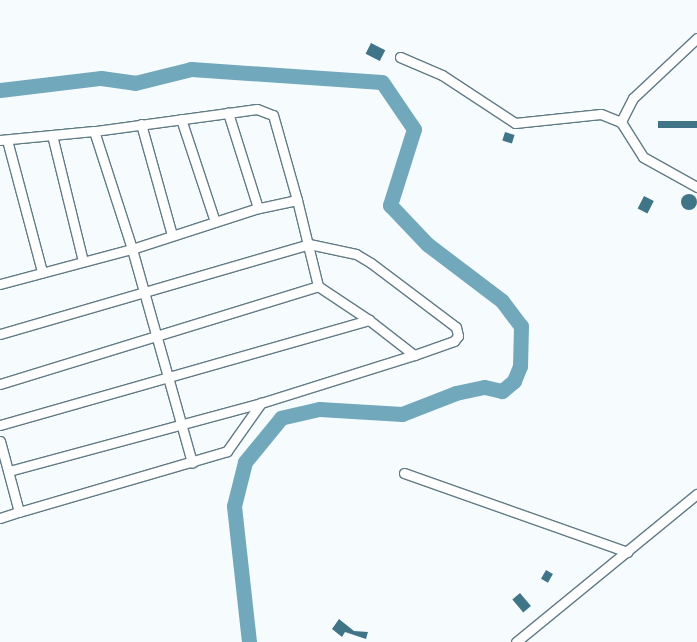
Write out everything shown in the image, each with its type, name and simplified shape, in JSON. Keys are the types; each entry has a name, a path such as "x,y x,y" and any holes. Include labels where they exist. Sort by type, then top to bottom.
{"street":[{"path":"621,122 633,98 697,38"},
{"path":"400,57 442,74 515,123 601,114 621,122 643,157 697,187"},
{"path":"42,272 4,140 94,131 257,109 273,115 298,200 318,286 369,320 414,355"},
{"path":"228,113 258,208"},
{"path":"182,119 214,219"},
{"path":"141,124 172,235"},
{"path":"94,131 132,249 154,336 192,463"},
{"path":"52,135 83,261"},
{"path":"0,283 132,249 214,219 298,200"},
{"path":"0,334 143,295 309,244 356,254 456,327 454,341 414,355 261,403 9,471"},
{"path":"0,384 318,286"},
{"path":"0,424 167,380 369,320"},
{"path":"0,518 192,463 227,451 261,403"},
{"path":"0,441 19,512"},
{"path":"404,473 627,552"},
{"path":"516,642 697,494"}],"building":[{"path":"371,43 385,50 380,61 366,54"},
{"path":"658,121 697,121 697,128 658,128"},
{"path":"505,132 515,135 512,144 502,141"},
{"path":"686,194 692,194 697,199 695,208 686,210 681,205 681,199"},
{"path":"644,196 654,201 647,213 638,208"},
{"path":"546,570 553,574 548,583 541,579"},
{"path":"520,593 531,606 523,612 512,599"},
{"path":"339,619 354,631 368,632 366,639 345,632 342,637 332,629"}],"waterway":[{"path":"0,90 101,78 135,83 191,69 382,82 414,129 390,205 427,244 502,301 521,326 520,366 514,381 502,391 484,387 456,393 402,414 319,409 281,418 245,462 234,506 249,642"}]}
